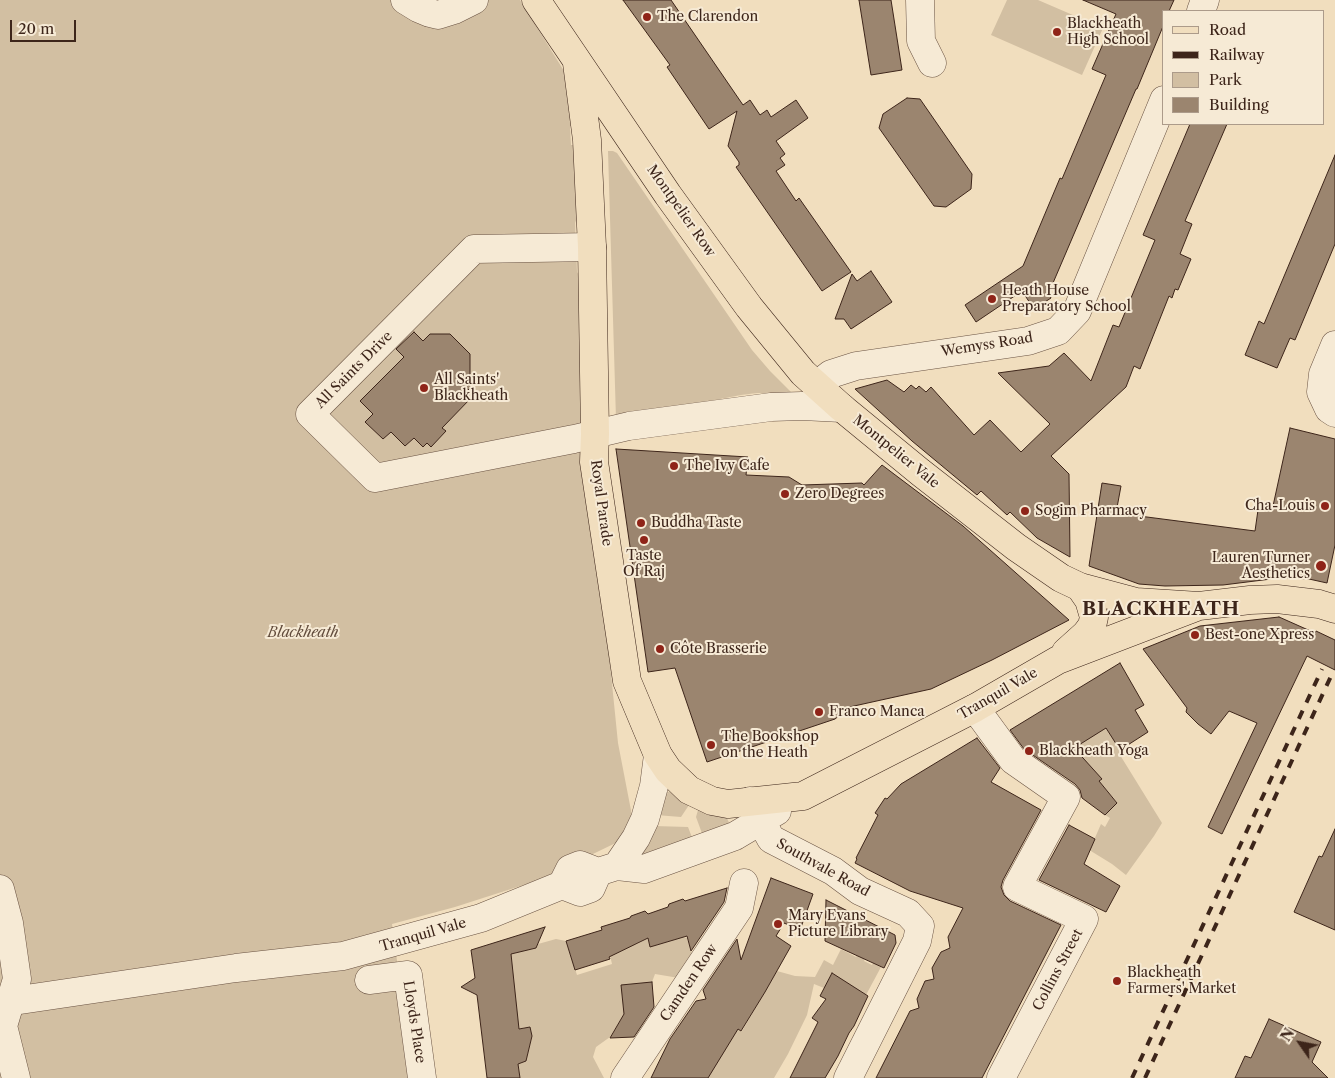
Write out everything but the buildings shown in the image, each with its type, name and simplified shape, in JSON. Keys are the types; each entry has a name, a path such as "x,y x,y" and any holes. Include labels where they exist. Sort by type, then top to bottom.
{"main road":[{"name":"Montpelier Row","path":"536,0 668,195 749,307 803,373 842,408"},
{"name":"Royal Parade","path":"577,63 587,140 592,247 594,462 627,681 658,755"},
{"name":"Montpelier Vale","path":"842,408 1016,547 1061,578 1080,587 1136,602"},
{"path":"1058,660 1092,626 1093,608 1080,587"},
{"name":"Tranquil Vale","path":"1136,602 1199,606 1277,599 1334,606"},
{"name":"Tranquil Vale","path":"658,755 680,782 699,796 712,801 756,811 803,796 975,708 1058,660 1199,606"}],"street":[{"path":"405,0 424,11 438,14 454,10 474,0"},
{"path":"920,0 921,41 932,63"},
{"name":"Wemyss Road","path":"817,385 837,371 856,366 1028,341 1058,331 1077,311 1162,105"},
{"name":"All Saints Drive","path":"592,247 474,249 310,414 375,478 595,434"},
{"path":"1335,345 1323,374 1321,392 1329,409 1335,413"},
{"name":"Montpelier Vale","path":"595,434 629,426 771,407 842,408"},
{"name":"Collins Street","path":"975,708 1013,760 1066,797 1017,887 1084,919 1001,1078"},
{"path":"607,869 636,838 645,819 654,786 658,755"},
{"name":"Tranquil Vale","path":"5,1002 236,968 343,956 481,918 562,885 570,868 580,865 607,869 644,869 735,836 756,811"},
{"name":"Southvale Road","path":"756,811 771,839 833,871 860,891 908,913 920,926 917,941 848,1078"},
{"name":"Camden Row","path":"625,1078 739,908 744,883"},
{"path":"0,889 9,924 17,978 5,1002 3,1026 16,1078"},
{"name":"Lloyds Place","path":"369,980 408,975 422,1078"}],"green space":[{"name":"Blackheath","path":"0,0 520,0 564,71 568,84 572,126 570,126 571,145 573,145 578,215 575,223 577,272 580,277 585,417 618,743 634,826 626,838 539,880 455,907 392,924 413,1078 0,1078"},
{"path":"1007,0 1038,0 1103,28 1082,75 991,35"},
{"path":"608,151 617,153 752,350 793,394 757,393 741,395 616,419"},
{"path":"1106,728 1120,750 1120,755 1162,823 1126,875 1086,848 1091,847 1101,824 1105,827 1110,818 1105,815 1117,802 1099,781 1102,779 1061,740 1094,735"},
{"path":"665,792 670,792 689,805 681,817 656,815"},
{"path":"698,810 726,816 731,827 703,836 696,817"},
{"path":"654,826 688,827 693,840 644,856 642,849"},
{"path":"683,937 687,938 695,963 679,978 655,974 652,982 624,1014 610,1037 596,1047 593,1057 604,1078 520,1078 518,1064 526,1061 532,1037 529,1027 509,1030 510,954 536,948 538,944 556,939 566,941 577,975 612,964 609,951 637,944 648,938 650,947"},
{"path":"841,949 856,957 857,955 865,958 864,961 872,965 873,963 881,967 866,995 852,988 824,988 814,984 807,1015 774,1078 708,1078 725,1021 742,1031 777,971 795,976 815,977 824,960 833,965"}],"railway":[{"path":"1132,1078 1322,669"},
{"path":"1145,1078 1332,674"}],"place":[{"name":"The Clarendon","path":"647,17"},
{"name":"Blackheath High School","path":"1057,32"},
{"name":"Heath House Preparatory School","path":"992,299"},
{"name":"All Saints' Blackheath","path":"424,388"},
{"name":"The Ivy Cafe","path":"674,466"},
{"name":"Zero Degrees","path":"785,494"},
{"name":"Cha-Louis","path":"1325,506"},
{"name":"Sogim Pharmacy","path":"1025,511"},
{"name":"Buddha Taste","path":"641,523"},
{"name":"Taste Of Raj","path":"644,540"},
{"name":"Lauren Turner Aesthetics","path":"1321,566"},
{"name":"Best-one Xpress","path":"1195,635"},
{"name":"Côte Brasserie","path":"660,649"},
{"name":"Franco Manca","path":"819,712"},
{"name":"The Bookshop on the Heath","path":"711,745"},
{"name":"Blackheath Yoga","path":"1029,751"},
{"name":"Mary Evans Picture Library","path":"778,924"},
{"name":"Blackheath Farmers' Market","path":"1117,981"}],"district":[{"name":"BLACKHEATH","path":"1161,610"}]}
